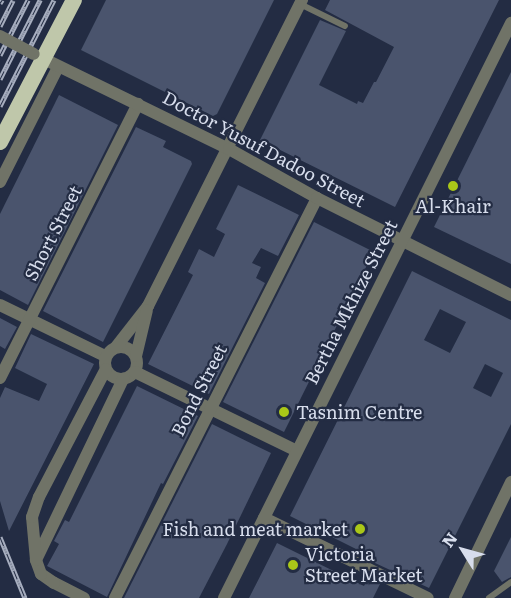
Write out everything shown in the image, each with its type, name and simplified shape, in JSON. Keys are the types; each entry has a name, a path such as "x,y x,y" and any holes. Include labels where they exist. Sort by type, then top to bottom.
{"highway":[{"path":"0,142 45,60 74,0"}],"street":[{"path":"84,598 45,578 36,560 33,512 106,363 148,306 301,2"},
{"name":"Bertha Mkhize Street","path":"224,598 511,23"},
{"name":"Doctor Yusuf Dadoo Street","path":"0,36 229,149 317,198 511,295"},
{"path":"0,182 45,60"},
{"name":"Short Street","path":"0,378 138,104"},
{"name":"Bond Street","path":"115,598 317,198"},
{"path":"0,305 106,363 113,377 123,379"},
{"path":"135,372 136,356 148,306"},
{"path":"116,347 125,347 136,356"},
{"path":"135,372 297,451"},
{"path":"36,560 123,379 135,372"},
{"path":"63,451 83,461"},
{"path":"454,598 511,482"},
{"path":"33,512 53,522"},
{"path":"264,518 428,598"}],"lane":[{"path":"301,2 345,26"},
{"path":"489,598 511,582"}],"building":[{"path":"106,0 274,0 217,114 213,116 81,50"},
{"path":"330,0 499,0 395,207 260,140 320,20 346,31 319,85 357,104 358,101 363,103 394,47 325,10"},
{"path":"511,72 511,264 434,227"},
{"path":"59,95 118,125 28,305 0,290 0,214"},
{"path":"136,127 166,141 163,147 191,161 192,164 103,342 43,311"},
{"path":"238,185 299,215 278,256 261,248 252,263 261,267 256,278 265,283 209,394 148,364 193,275 188,272 199,249 214,257 225,234 216,229"},
{"path":"314,222 370,250 372,255 284,432 223,402"},
{"path":"412,271 511,320 511,424 429,588 375,563 372,557 290,516","holes":["440,309 466,322 450,353 424,340","485,364 503,373 491,397 473,388"]},
{"path":"0,318 17,327 5,349 0,346"},
{"path":"31,334 94,364 9,531 0,501 0,398 5,387 39,401 47,384 15,368"},
{"path":"137,386 198,416 163,484 161,483 107,597 47,566 59,544 54,541 65,520 69,522"},
{"path":"212,424 271,453 227,544 199,598 124,598"},
{"path":"511,537 511,577 502,582 494,571"},
{"name":"Victoria Street Market","path":"277,543 364,586 368,578 380,584 373,598 249,598"}],"railway":[{"path":"0,26 13,0"},
{"path":"0,55 28,0"},
{"path":"0,79 40,0"},
{"path":"0,106 54,0"},
{"path":"0,537 25,598"}],"place":[{"name":"Al-Khair","path":"453,186"},
{"name":"Tasnim Centre","path":"284,412"},
{"name":"Fish and meat market","path":"360,529"},
{"name":"Victoria Street Market","path":"293,565"}]}
